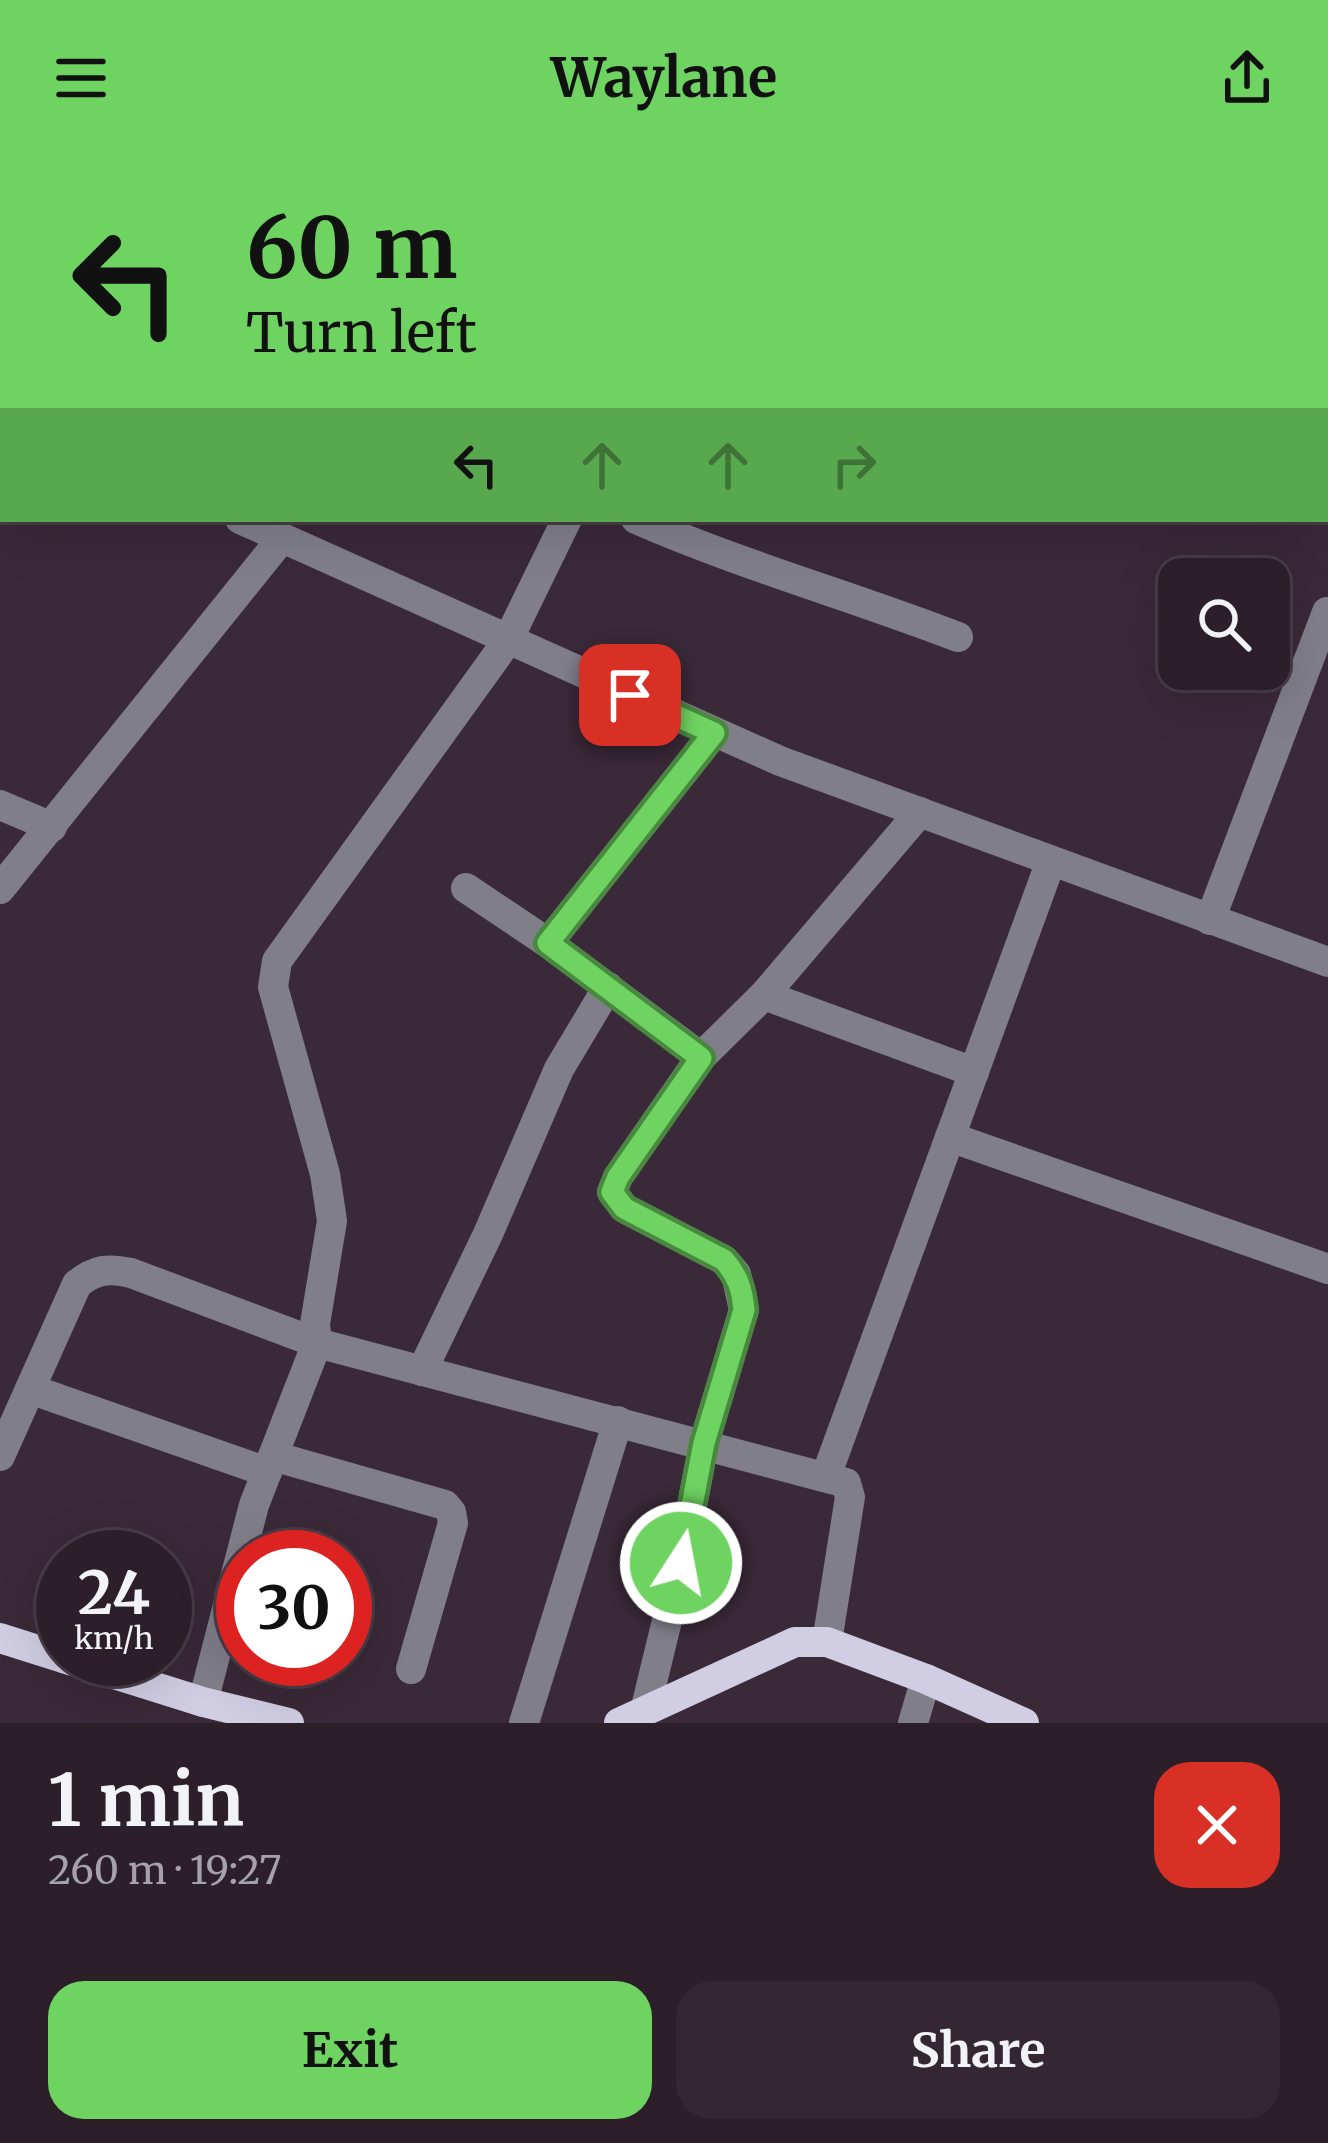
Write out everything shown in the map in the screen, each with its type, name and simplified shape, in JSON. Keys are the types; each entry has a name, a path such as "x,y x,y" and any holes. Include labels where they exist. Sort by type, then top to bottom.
{"main road":[{"path":"0,1638 36,1650"},
{"path":"632,1717 794,1642 827,1642 1024,1723"},
{"path":"151,1686 289,1723"}],"street":[{"path":"247,522 714,733 1328,962"},
{"path":"202,1702 254,1505 317,1343 315,1324 332,1221 326,1174 272,987 277,961 508,640 566,522"},
{"path":"643,522 958,637"},
{"path":"0,889 282,538"},
{"path":"1210,920 1327,612"},
{"path":"548,943 714,733"},
{"path":"0,805 52,827"},
{"path":"632,1717 681,1563 704,1443 744,1310 736,1274 724,1260 624,1208 612,1192 701,1058 764,995 920,812"},
{"path":"826,1476 1051,861"},
{"path":"466,888 701,1058"},
{"path":"422,1371 559,1069 608,987"},
{"path":"764,995 974,1072"},
{"path":"950,1137 1328,1269"},
{"path":"0,1456 77,1284 108,1268 317,1343 846,1483 850,1497 827,1642"},
{"path":"30,1389 270,1464 445,1505 453,1523 411,1669"},
{"path":"524,1723 618,1421"},
{"path":"913,1723 926,1679"}],"route":[{"path":"630,695 714,733 548,943 701,1058 612,1192 624,1208 724,1260 742,1291 744,1310 704,1443 681,1563"}]}
